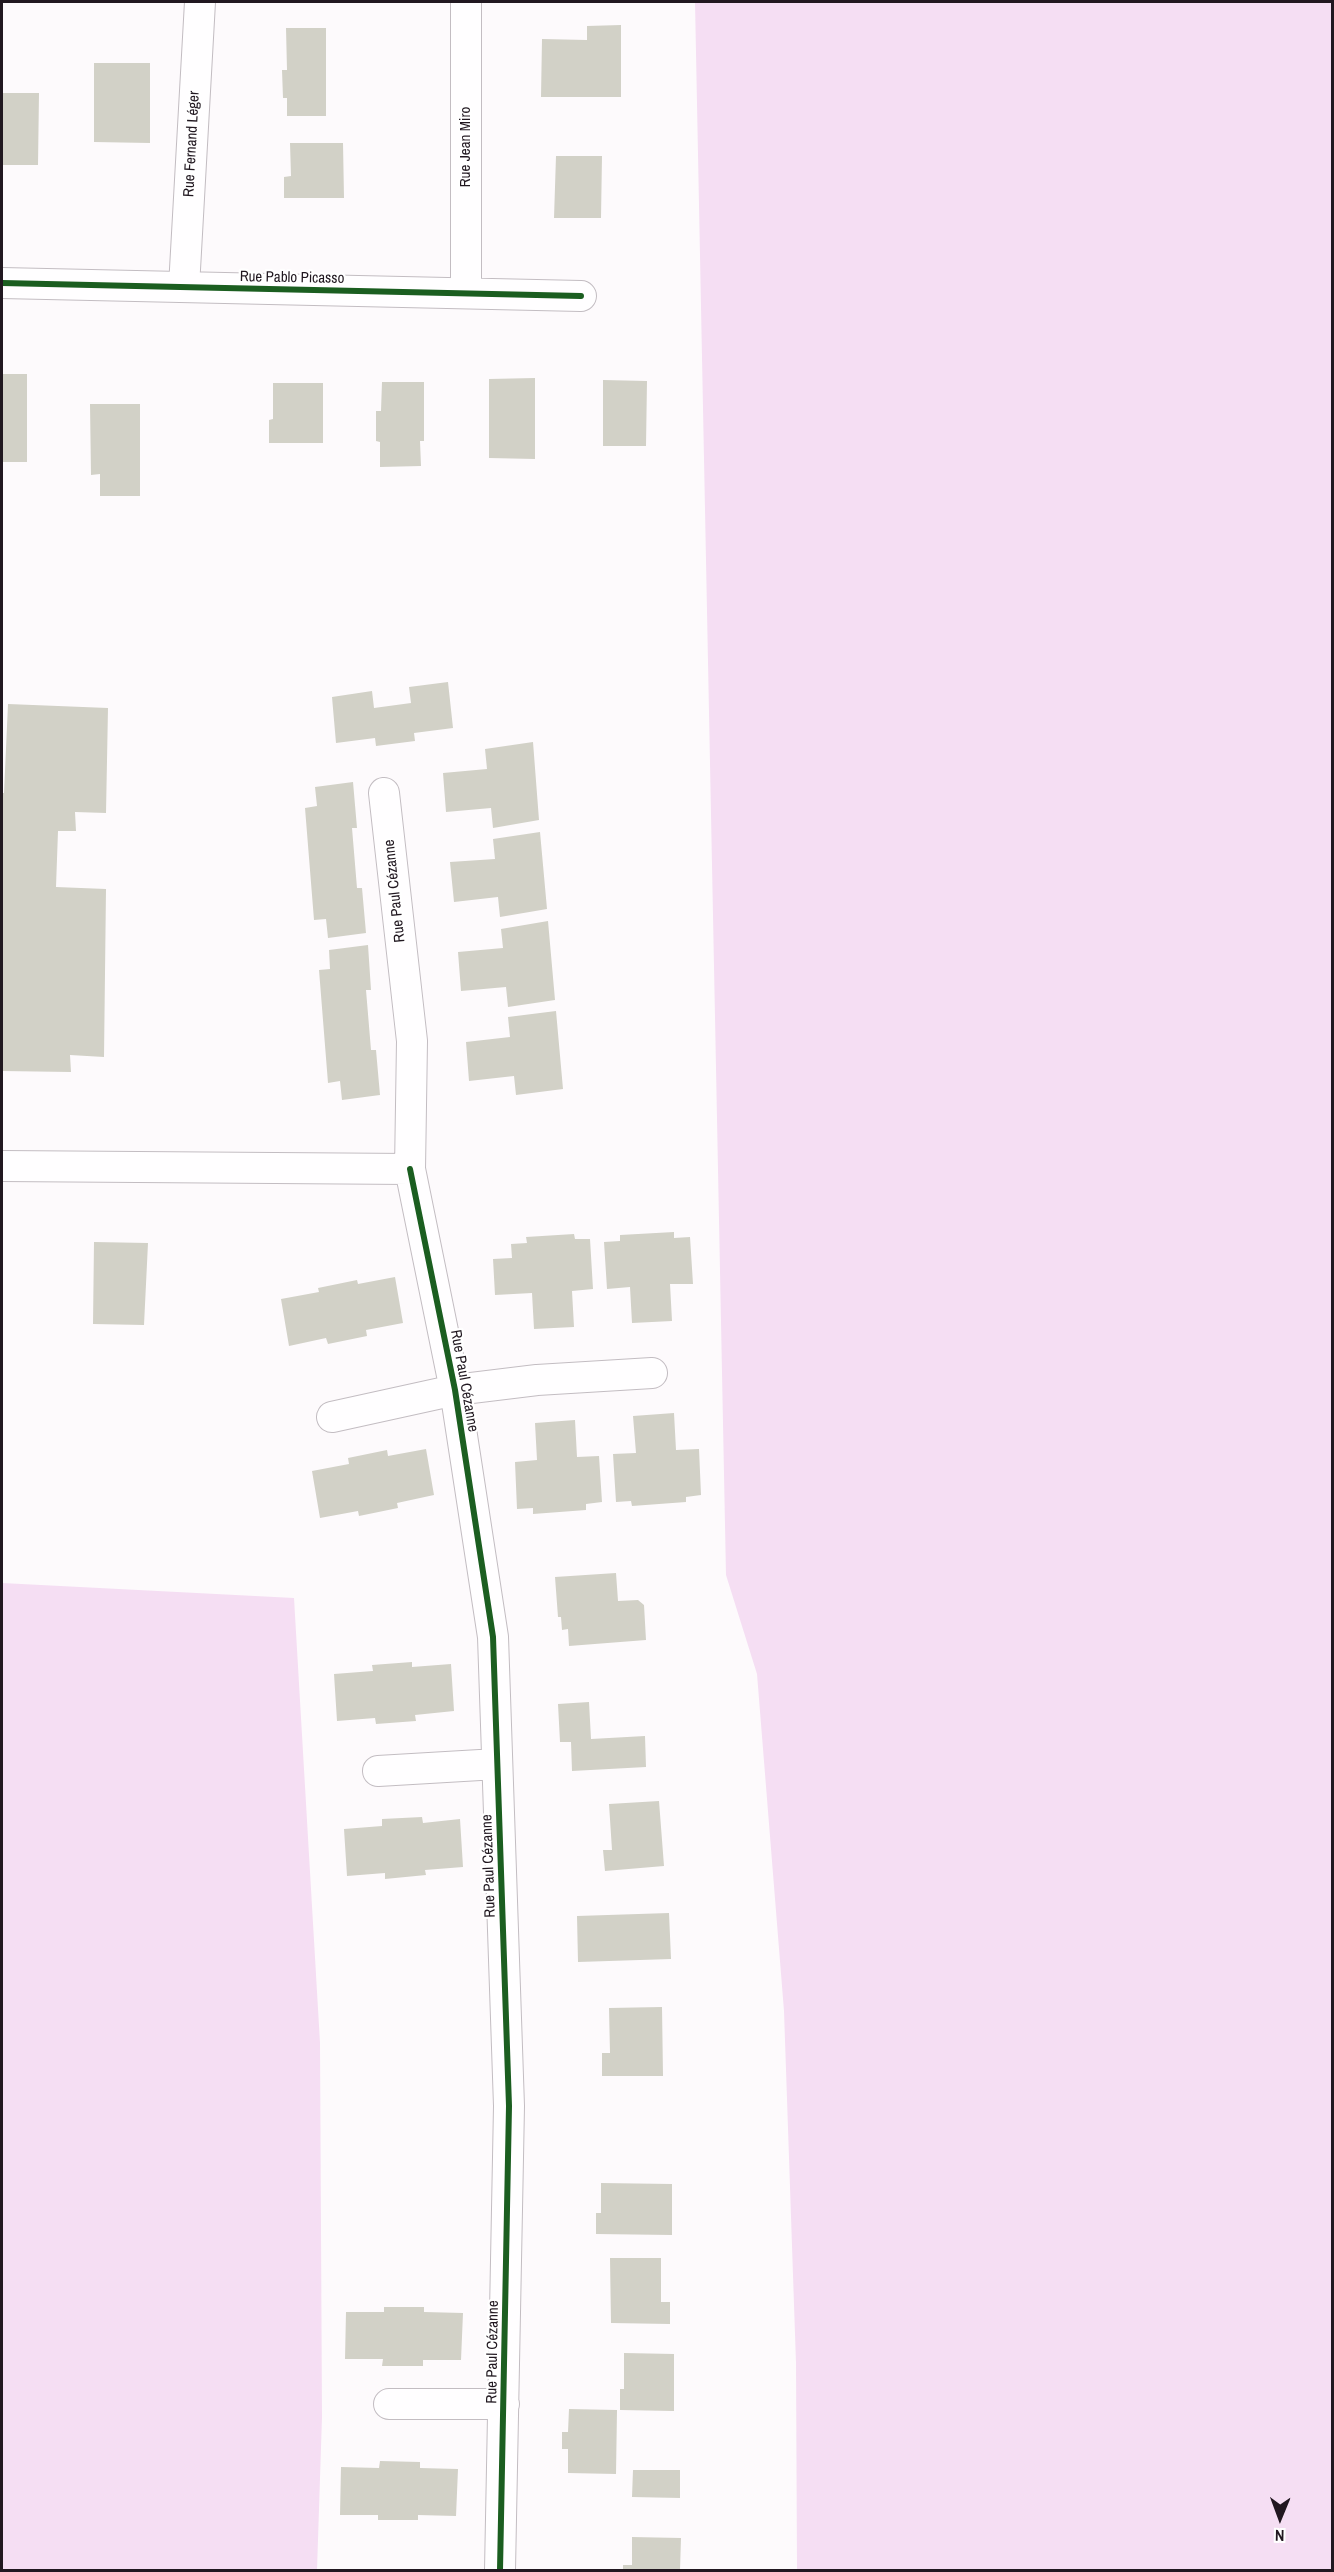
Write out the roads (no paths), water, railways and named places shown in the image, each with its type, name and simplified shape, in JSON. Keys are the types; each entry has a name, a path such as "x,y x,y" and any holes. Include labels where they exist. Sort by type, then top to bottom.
{"street":[{"name":"Rue Fernand Léger","path":"184,288 200,2"},
{"name":"Rue Jean Miro","path":"466,2 466,293"},
{"name":"Rue Pablo Picasso","path":"2,283 581,296"},
{"name":"Rue Paul Cézanne","path":"384,793 412,1041 410,1169 455,1390 493,1637 509,2106 500,2571"},
{"path":"2,1166 410,1169"},
{"name":"Rue Paul Cézanne","path":"332,1417 455,1390 537,1380 652,1373"},
{"path":"378,1771 497,1764"},
{"name":"Rue Paul Cézanne","path":"389,2404 504,2404"}]}
